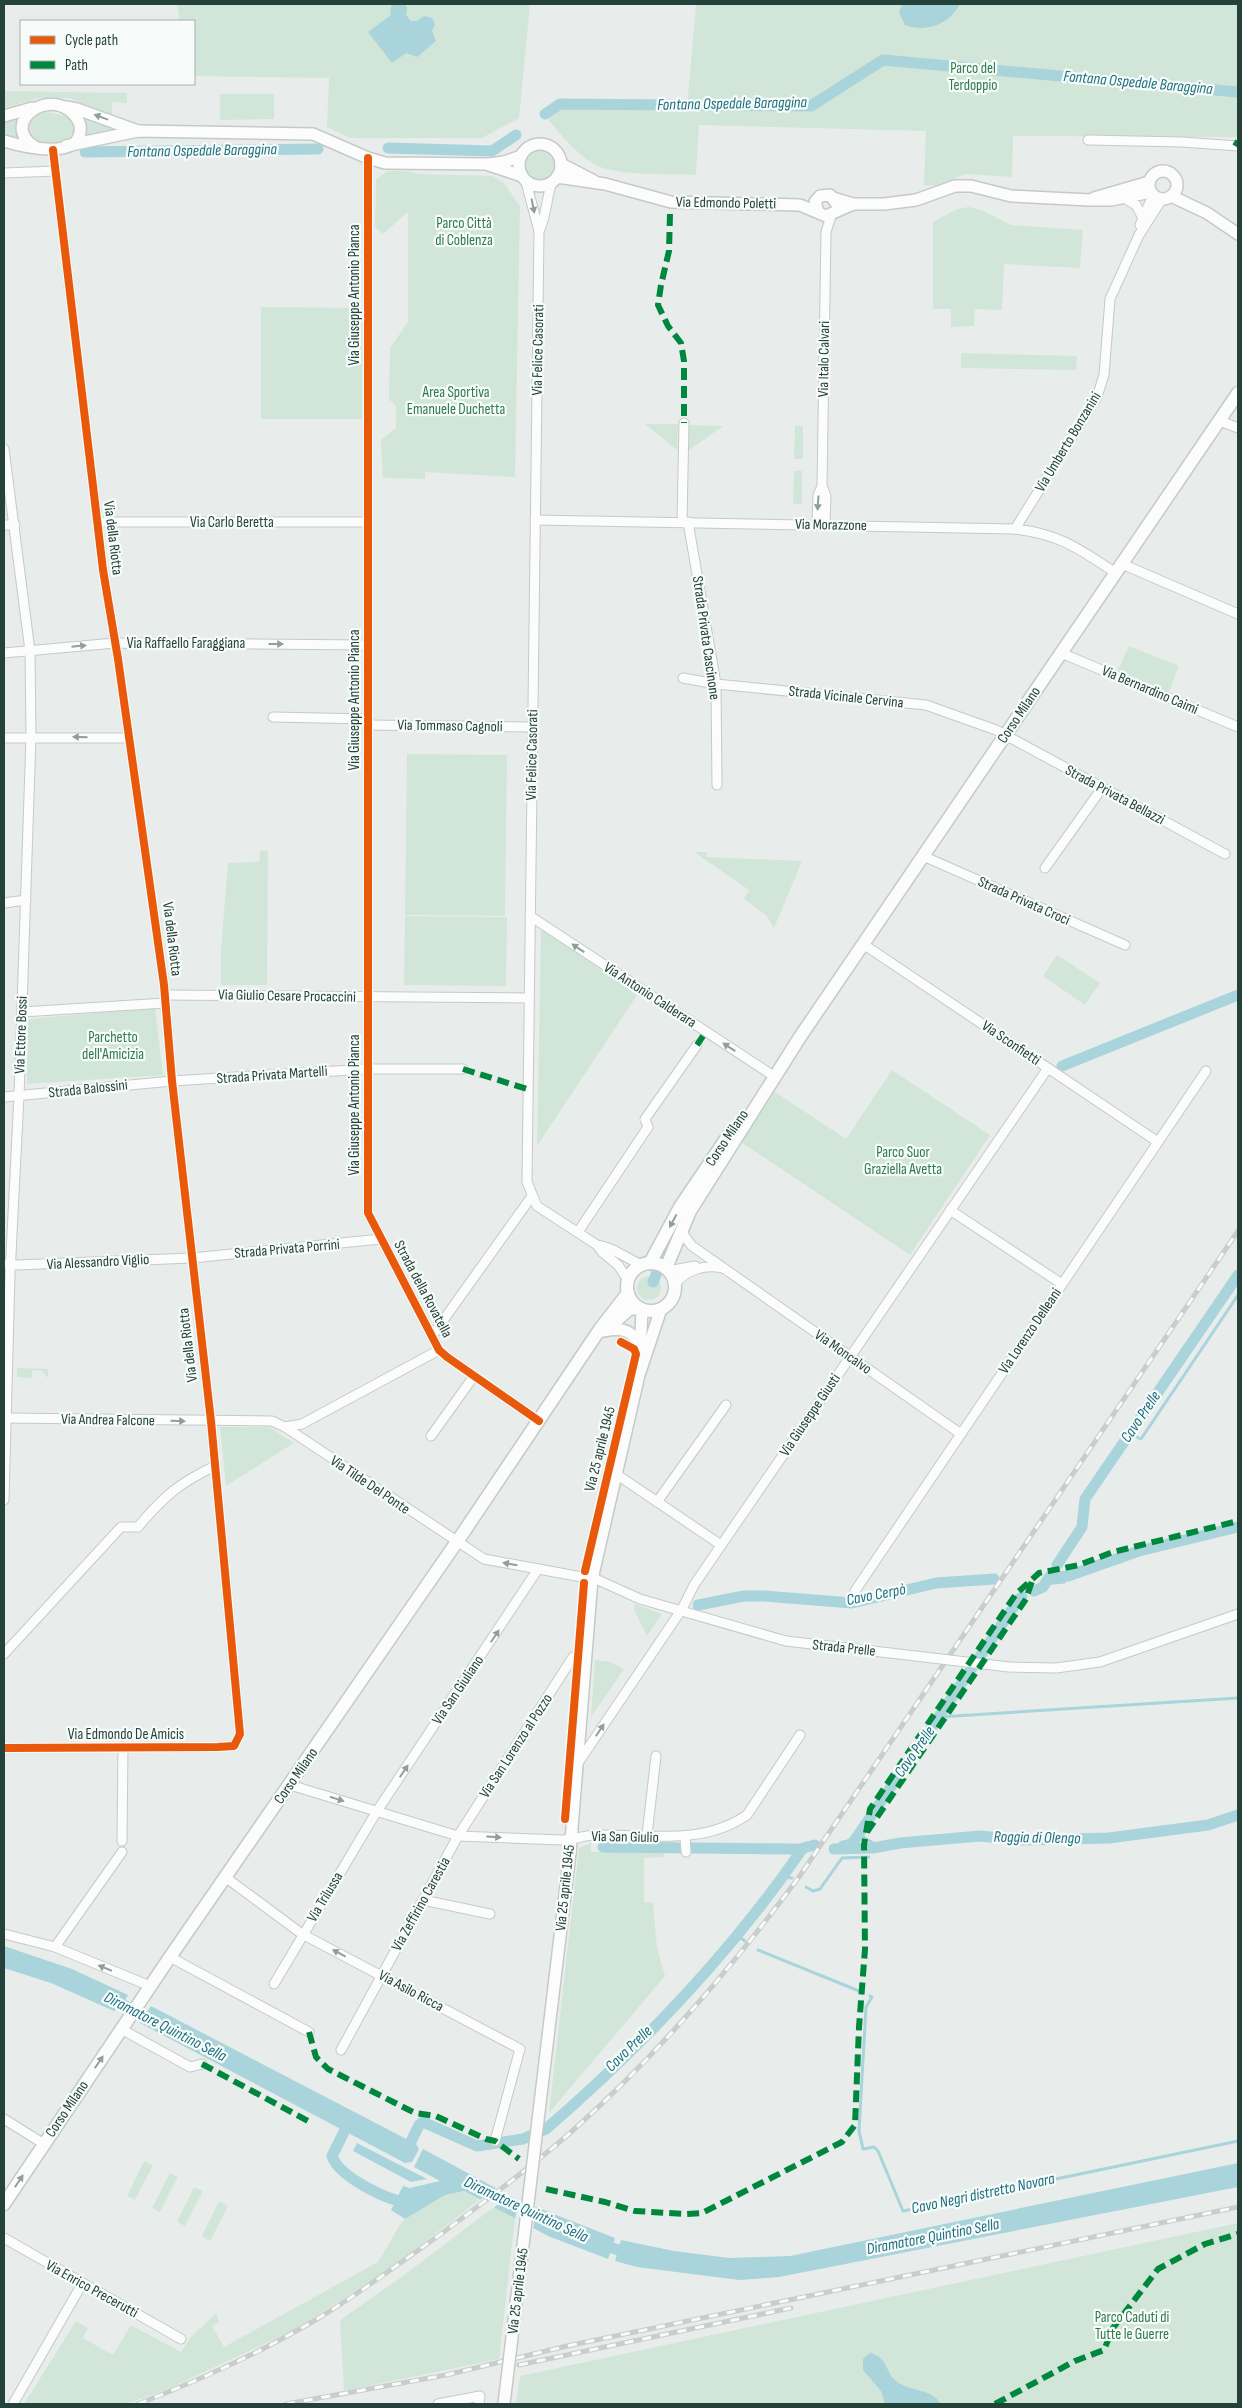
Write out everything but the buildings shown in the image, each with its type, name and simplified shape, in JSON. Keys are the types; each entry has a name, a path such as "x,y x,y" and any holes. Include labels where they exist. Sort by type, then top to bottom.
{"main road":[{"name":"Corso Milano","path":"667,1270 690,1211 800,1037 1238,393"},
{"name":"Corso Milano","path":"646,1264 662,1243 680,1207 770,1074 800,1037"},
{"path":"690,1211 689,1206 772,1076 770,1074"},
{"path":"646,1264 667,1270 675,1285 672,1298 661,1309 651,1311 641,1308 632,1301 628,1286 635,1270 646,1264"},
{"name":"Corso Milano","path":"4,2204 150,1986 539,1421 628,1286"},
{"name":"Corso Milano","path":"588,1347 629,1310 641,1308"}],"street":[{"path":"4,116 48,104 77,109 138,131"},
{"path":"64,107 75,115 80,126 77,139 66,146"},
{"path":"34,108 23,116 19,127 22,138 37,148"},
{"path":"4,141 53,150 138,131 313,134 368,158 385,163 488,164 504,162 521,156 531,147 544,145 556,152 561,164 547,195 540,231"},
{"path":"1088,140 1238,146"},
{"name":"Via della Riotta","path":"53,150 97,522 165,999 172,1081 211,1422 240,1734"},
{"path":"521,156 519,170 524,179 540,231"},
{"name":"Via Giuseppe Antonio Pianca","path":"368,158 368,1214 381,1239"},
{"path":"488,164 539,186 555,180"},
{"name":"Via Edmondo Poletti","path":"561,164 595,182"},
{"path":"4,173 55,171"},
{"name":"Via Edmondo Poletti","path":"1151,190 1153,174 1164,171 1172,174 1171,194"},
{"name":"Via Edmondo Poletti","path":"555,180 595,182 671,202 800,205 823,195 854,204 884,204 916,200 955,186 988,189 1011,196 1090,200 1124,198 1151,190"},
{"name":"Via Edmondo Poletti","path":"1090,200 1151,190 1171,194 1207,213 1238,234"},
{"name":"Via Umberto Bonzanini","path":"1139,235 1151,190"},
{"name":"Via Umberto Bonzanini","path":"1015,529 1099,393 1104,375 1110,300 1139,235 1160,202 1171,194"},
{"path":"833,198 836,204 834,212"},
{"path":"1124,198 1136,205 1143,218"},
{"path":"817,199 815,206 819,213"},
{"name":"Via Edmondo Poletti","path":"800,205 826,216 854,204"},
{"name":"Via Italo Calvari","path":"821,525 818,495 822,486 826,232 834,212"},
{"name":"Via Italo Calvari","path":"819,213 826,232"},
{"name":"Via Felice Casorati","path":"532,1196 527,1182 526,1155 540,231"},
{"path":"1220,421 1238,428"},
{"name":"Strada Privata Cascinone","path":"684,423 685,522 716,684 717,785"},
{"name":"Via Ettore Bossi","path":"4,449 30,651 31,736 19,1096 7,1264 4,1500"},
{"name":"Via Morazzone","path":"536,520 1015,529 1040,532 1060,538 1119,568 1238,614"},
{"name":"Via Carlo Beretta","path":"97,522 368,522"},
{"path":"4,525 15,525"},
{"name":"Via Raffaello Faraggiana","path":"4,653 114,643 368,645"},
{"name":"Via Bernardino Caimi","path":"1062,653 1238,727"},
{"name":"Strada Vicinale Cervina","path":"683,678 716,684 926,705 996,730 1005,736"},
{"name":"Via Giuseppe Antonio Pianca","path":"273,717 368,722"},
{"name":"Via Tommaso Cagnoli","path":"368,722 532,727"},
{"path":"4,738 31,736 129,738"},
{"name":"Strada Privata Bellazzi","path":"1005,736 1225,854"},
{"path":"1045,868 1102,788"},
{"name":"Strada Privata Croci","path":"923,856 1125,945"},
{"path":"4,903 26,900"},
{"name":"Via Antonio Calderara","path":"530,916 770,1074"},
{"name":"Via Sconfietti","path":"863,944 1158,1142"},
{"name":"Via Giulio Cesare Procaccini","path":"22,1012 165,999 528,998"},
{"path":"578,1232 648,1128 646,1119 697,1045"},
{"name":"Via Giuseppe Giusti","path":"577,1764 682,1609 694,1585 721,1545 1048,1068"},
{"name":"Strada Privata Martelli","path":"172,1081 368,1069 463,1069"},
{"name":"Via Lorenzo Delleani","path":"855,1591 1206,1071"},
{"name":"Strada Balossini","path":"4,1097 172,1081"},
{"path":"532,1196 537,1206 597,1245 602,1252 618,1265 628,1286"},
{"name":"Strada della Rovatella","path":"432,1336 532,1196"},
{"path":"950,1210 1062,1284"},
{"name":"Via Moncalvo","path":"682,1230 684,1237 692,1246 961,1434"},
{"name":"Strada della Rovatella","path":"381,1239 440,1351"},
{"name":"Strada Privata Porrini","path":"192,1258 381,1239"},
{"path":"597,1245 606,1246 621,1256 646,1264"},
{"name":"Via Alessandro Viglio","path":"7,1264 192,1258"},
{"path":"667,1270 722,1267"},
{"path":"675,1285 687,1270"},
{"path":"641,1308 648,1326"},
{"path":"648,1326 661,1309"},
{"name":"Via 25 aprile 1945","path":"638,1375 640,1348 648,1326"},
{"name":"Via 25 aprile 1945","path":"504,2404 570,1853 592,1579 648,1326"},
{"path":"604,1331 620,1329 626,1331 636,1337 640,1348"},
{"path":"285,1427 302,1424 440,1351 539,1421"},
{"path":"430,1436 474,1376"},
{"path":"657,1502 726,1405"},
{"name":"Via Andrea Falcone","path":"5,1418 211,1422 272,1421 285,1427"},
{"name":"Via Tilde Del Ponte","path":"285,1427 456,1543"},
{"path":"4,1654 121,1527 138,1527 164,1497 191,1478 215,1466"},
{"path":"616,1474 721,1545"},
{"name":"Strada Prelle","path":"456,1543 484,1559 592,1579 640,1599 682,1609 786,1641 1009,1667 1056,1668 1100,1662 1238,1614"},
{"name":"Via San Giuliano","path":"377,1811 538,1569"},
{"name":"Via San Lorenzo al Pozzo","path":"458,1836 573,1657"},
{"name":"Via Edmondo De Amicis","path":"4,1748 234,1746 240,1734"},
{"name":"Via San Giulio","path":"290,1785 458,1836 571,1840 581,1836 647,1835 686,1844 735,1823 747,1815 800,1735"},
{"path":"122,1841 123,1748"},
{"path":"647,1835 656,1756"},
{"name":"Via Trilussa","path":"274,1984 302,1934 377,1811"},
{"name":"Via Zeffirino Carestia","path":"341,2050 458,1836"},
{"path":"55,1947 122,1852"},
{"name":"Via Asilo Ricca","path":"225,1877 302,1934 520,2049 496,2140"},
{"path":"423,1900 490,1914"},
{"path":"4,1934 55,1947 150,1986"},
{"path":"170,1957 309,2032"},
{"path":"123,2026 190,2068 202,2064"},
{"path":"4,2119 44,2144"},
{"name":"Via Enrico Precerutti","path":"4,2238 181,2339"},
{"path":"13,2404 82,2284"},
{"path":"438,2404 480,2400"}],"green space":[{"path":"177,4 530,4 519,118 482,138 350,138 327,127 329,78 195,76 195,20 180,20"},
{"name":"Parco del Terdoppio","path":"696,4 1238,4 1238,135 1237,137 1013,136 1012,177 965,174 939,186 924,185 926,131 699,125 696,175 630,173 605,169 589,161 569,144 546,117 568,104 687,108"},
{"path":"4,91 127,93 127,103 112,102 112,115 69,98 39,98 4,108"},
{"path":"220,94 274,94 274,119 220,120"},
{"path":"46,112 68,116 76,127 73,138 62,142 40,143 29,138 27,120 33,115"},
{"path":"22,113 15,127 21,143 4,136 4,119"},
{"path":"81,115 130,129 78,142"},
{"path":"540,149 546,150 551,154 555,159 555,171 551,176 546,180 540,181 534,180 529,176 525,171 524,165 525,159 529,154 534,150"},
{"path":"388,171 405,171 419,174 492,176 504,183 520,206 515,477 425,472 425,479 383,478 381,440 396,428 396,406 389,399 390,348 408,322 408,212 383,234 375,228 376,179"},
{"path":"969,207 981,210 1011,225 1083,230 1080,268 1004,264 1002,310 975,309 974,326 951,327 951,309 933,309 933,222 957,209"},
{"path":"261,307 362,308 362,419 261,419"},
{"path":"961,353 1077,356 1076,370 961,368"},
{"path":"645,424 678,424 677,450"},
{"path":"689,425 723,426 688,451"},
{"path":"795,426 803,426 803,459 794,459"},
{"path":"794,471 802,471 802,504 793,504"},
{"path":"1129,646 1179,666 1169,692 1118,670"},
{"path":"407,754 507,755 505,916 405,915"},
{"path":"260,851 268,851 267,985 221,985 221,949 228,863 259,862"},
{"path":"694,852 707,852 706,857 802,861 774,928 766,915 744,899 749,890"},
{"path":"405,916 507,917 506,986 404,985"},
{"path":"544,930 637,995 537,1146 541,931"},
{"path":"1057,955 1100,983 1085,1005 1043,976"},
{"name":"Parchetto dell'Amicizia","path":"155,1008 163,1075 27,1084 28,1019"},
{"name":"Parco Suor Graziella Avetta","path":"892,1070 990,1135 910,1255 741,1142 775,1092 846,1139"},
{"path":"649,1276 658,1279 661,1288 658,1297 649,1300 640,1297 637,1288 640,1279"},
{"path":"17,1368 48,1369 48,1378 42,1371 32,1370 32,1378 17,1377"},
{"path":"220,1427 269,1427 294,1443 226,1486"},
{"path":"635,1604 662,1614 647,1636 634,1610"},
{"path":"595,1660 610,1662 624,1669 591,1717"},
{"path":"591,1843 591,1852 664,1852 664,1857 644,1858 644,1902 653,1903 657,1948 665,1976 549,2113 579,1848"},
{"path":"144,2161 153,2165 135,2200 127,2196"},
{"path":"170,2173 178,2177 160,2212 152,2208"},
{"path":"194,2187 203,2191 185,2226 177,2222"},
{"path":"464,2191 479,2200 398,2263 296,2329 168,2389 126,2404 24,2404 76,2321 88,2328 83,2338 113,2355 131,2325 181,2352 191,2337 216,2313 219,2322 212,2326 224,2347 378,2262 401,2223 408,2217 445,2195"},
{"path":"219,2201 228,2206 210,2241 202,2236"},
{"path":"494,2207 515,2218 499,2359 344,2391 340,2320 396,2281"},
{"name":"Parco Caduti di Tutte le Guerre","path":"1238,2223 1238,2404 516,2404 520,2376"}],"water":[{"path":"392,4 405,4 407,8 406,15 411,21 417,21 424,16 432,18 435,24 432,31 436,41 417,57 406,53 392,63 368,32 391,15"},
{"path":"902,4 960,4 956,11 944,22 921,28 905,25 899,13"},
{"path":"4,1946 72,1969 128,1995 120,2009 117,2008 114,2011 51,1983 4,1968"},
{"path":"151,2006 416,2144 419,2149 412,2162 405,2163 140,2023"},
{"path":"357,2143 427,2179 411,2182 353,2151"},
{"path":"423,2149 518,2200 615,2238 608,2259 548,2236 464,2191 445,2195 405,2219 391,2210 403,2186 410,2188 440,2181 414,2167"},
{"path":"1238,2163 1238,2187 779,2277 739,2280 637,2267 615,2261 621,2240 674,2251 729,2258 790,2256"},
{"path":"870,2353 883,2361 896,2381 932,2395 941,2404 885,2404 881,2391 863,2370 863,2359"}],"pier":[{"path":"498,2187 512,2194 492,2209 477,2202"},
{"path":"518,2197 536,2205 533,2230 515,2221"}],"waterway":[{"name":"Fontana Ospedale Baraggina","path":"545,114 560,104 811,106 883,60 1238,92"},
{"name":"Fontana Ospedale Baraggina","path":"388,148 492,151 516,135"},
{"name":"Fontana Ospedale Baraggina","path":"85,152 318,149"},
{"path":"1062,1066 1238,995"},
{"path":"653,1282 665,1254"},
{"name":"Cavo Prelle","path":"1057,1565 1082,1527 1085,1499 1238,1275"},
{"path":"1130,1434 1141,1439 1238,1295"},
{"path":"1055,1577 1068,1576 1139,1551 1238,1527"},
{"name":"Cavo Prelle","path":"1034,1591 1043,1587 1050,1576"},
{"path":"1045,1584 1064,1582 1068,1576"},
{"name":"Cavo Cerpò","path":"698,1605 744,1596 852,1603 936,1583 994,1579"},
{"name":"Cavo Prelle","path":"843,1846 849,1845 854,1841 1022,1597"},
{"path":"939,1717 1238,1698"},
{"name":"Roggia di Olengo","path":"834,1849 873,1848 900,1843 980,1836 1022,1840 1109,1838 1208,1825 1238,1815"},
{"path":"859,1834 879,1847"},
{"name":"Cavo Prelle","path":"406,2152 419,2125 423,2122 477,2146 523,2139 546,2129 617,2065 684,1997 746,1925 803,1848 815,1845"},
{"name":"Roggia di Olengo","path":"603,1847 798,1849"},
{"path":"806,1887 813,1891 820,1889 842,1858 869,1857"},
{"path":"782,1877 792,1878"},
{"name":"Cavo Negri distretto Novara","path":"738,1936 745,1941"},
{"name":"Cavo Negri distretto Novara","path":"758,1950 859,1991"},
{"name":"Cavo Negri distretto Novara","path":"870,1996 872,1997 866,2007 859,2131 863,2149 874,2147 878,2151 903,2211 1238,2141"},
{"name":"Diramatore Quintino Sella","path":"110,1998 158,2023"},
{"path":"349,2122 332,2156 336,2164 365,2187 390,2198 410,2203"},
{"name":"Diramatore Quintino Sella","path":"597,2243 631,2254"}],"railway":[{"path":"138,2404 207,2376 252,2355 317,2319 364,2288 441,2234 539,2159 602,2104 662,2043 719,1979 799,1877 1238,1231"},
{"path":"286,2404 446,2375 567,2346 1238,2207"},
{"path":"519,2365 791,2308"}],"marked path":[{"path":"1235,146 1238,141"},
{"path":"670,214 669,251 658,305 668,326 681,343 684,361 684,423"},
{"path":"697,1045 703,1036"},
{"path":"463,1069 527,1089"},
{"path":"546,2189 605,2202 635,2211 702,2213 842,2142 855,2125 859,2027 865,1949 864,1845 870,1809 1016,1594 1039,1573 1079,1565 1113,1552 1238,1521"},
{"path":"867,1832 1026,1599 1033,1578"},
{"path":"309,2032 316,2057 328,2069 415,2113 436,2116 486,2139 495,2141 519,2159"},
{"path":"202,2064 310,2122"},
{"path":"995,2404 1075,2361 1104,2350 1113,2328 1158,2269 1205,2244 1238,2234"}],"cycle path":[{"path":"4,1748 218,1747 234,1746 240,1734 211,1421 172,1081 164,985 118,659 103,570 53,150"},
{"path":"368,158 368,1213 439,1350 539,1421"},
{"path":"585,1571 636,1354 634,1349 621,1342"},
{"path":"565,1819 584,1583"}],"park label":[{"name":"Parco Città di Coblenza","path":"464,232"},
{"name":"Area Sportiva Emanuele Duchetta","path":"456,400"}]}
